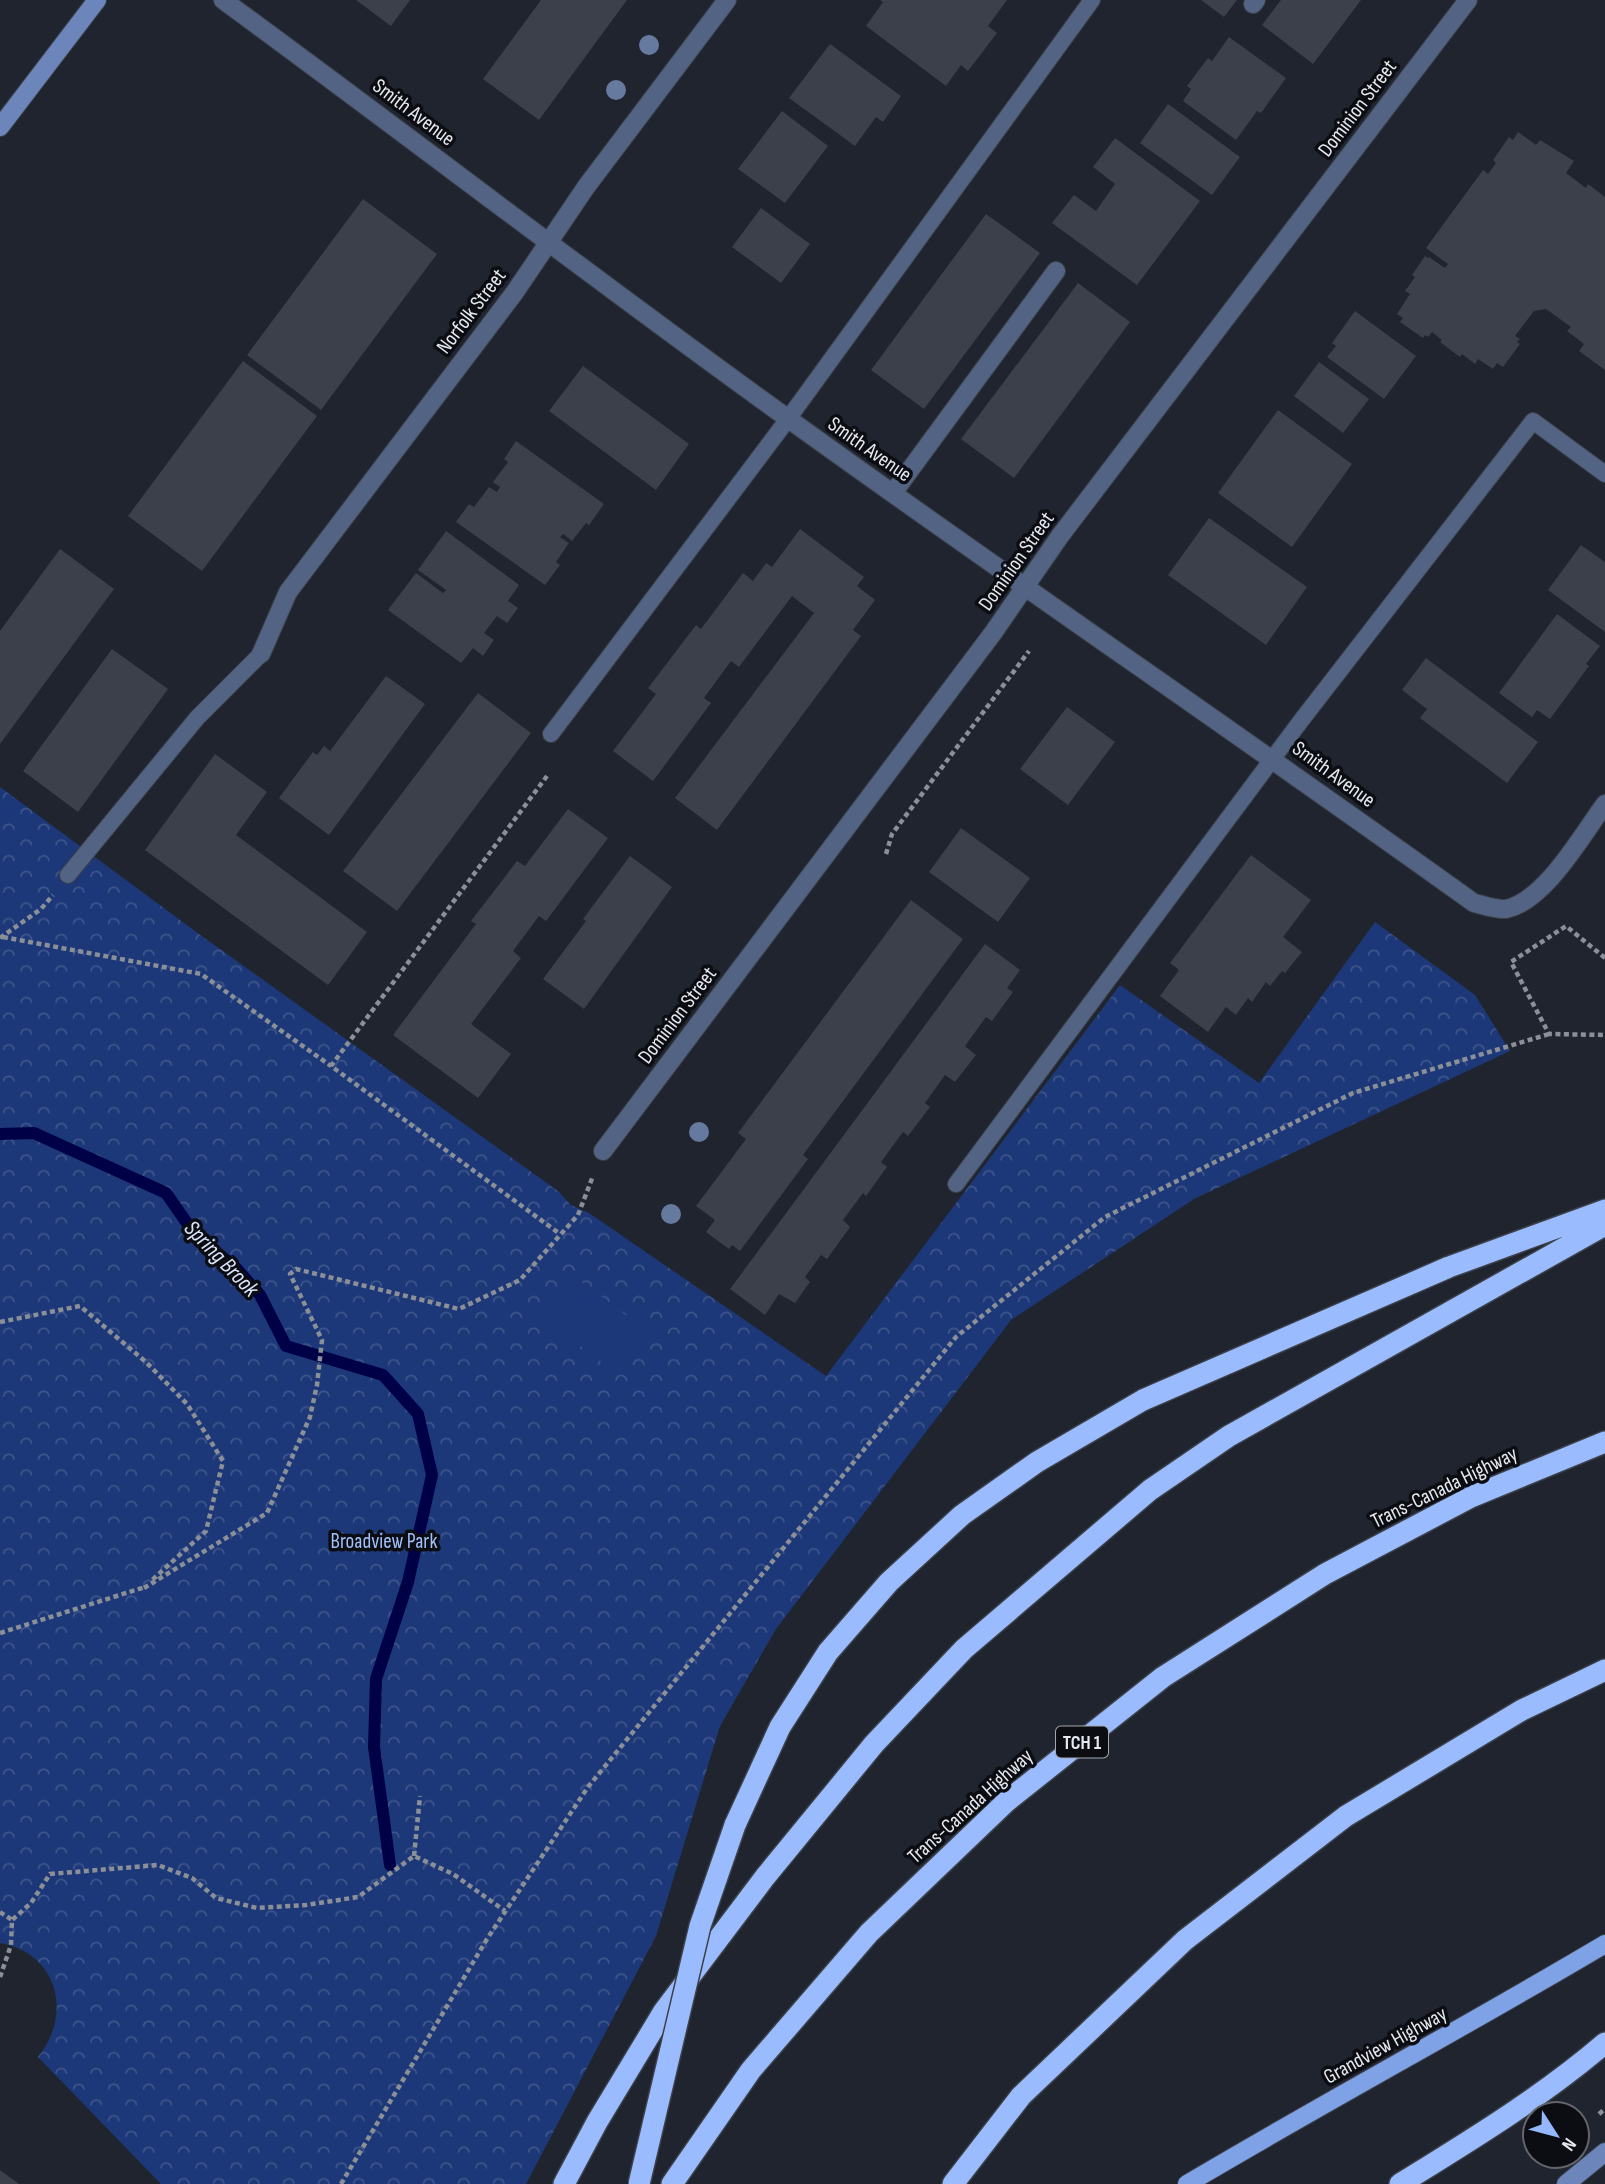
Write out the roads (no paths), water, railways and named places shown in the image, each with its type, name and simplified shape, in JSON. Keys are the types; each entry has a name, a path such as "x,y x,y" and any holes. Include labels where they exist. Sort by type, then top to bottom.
{"highway":[{"path":"639,2184 700,1926 735,1825 780,1727 828,1652 888,1583 962,1515 1037,1462 1143,1400 1449,1267 1605,1210"},
{"path":"564,2184 597,2122 664,2011 756,1888 874,1744 964,1649 1150,1490 1229,1436 1605,1225"},
{"name":"Trans-Canada Highway","path":"672,2184 751,2070 869,1933 1007,1801 1163,1677 1325,1574 1471,1497 1605,1442"},
{"path":"953,2184 1021,2096 1185,1940 1346,1816 1522,1710 1605,1670"},
{"path":"1400,2184 1495,2126 1577,2067 1605,2043"}],"main road":[{"path":"0,127 97,0"},
{"name":"Grandview Highway","path":"1187,2184 1283,2127 1470,2024 1605,1944"},
{"path":"1566,2184 1605,2152"}],"street":[{"name":"Smith Avenue","path":"223,0 788,419 1274,759 1474,903 1505,909 1531,896 1548,882 1605,804"},
{"name":"Norfolk Street","path":"261,654 288,592 515,292 586,187 727,0"},
{"name":"Dominion Street","path":"603,1151 1026,588 1060,536 1468,0"},
{"path":"893,493 1056,271"}],"lane":[{"path":"551,734 788,419 1092,0"},
{"path":"956,1184 1274,759 1533,421 1605,474"},
{"path":"68,875 197,718 261,654"}],"waterway":[{"name":"Spring Brook","path":"0,1134 34,1133 166,1193 196,1236 236,1268 260,1295 286,1346 383,1375 418,1414 432,1475 408,1582 376,1679 374,1747 390,1865"}],"park label":[{"name":"Broadview Park","path":"384,1541"}]}
